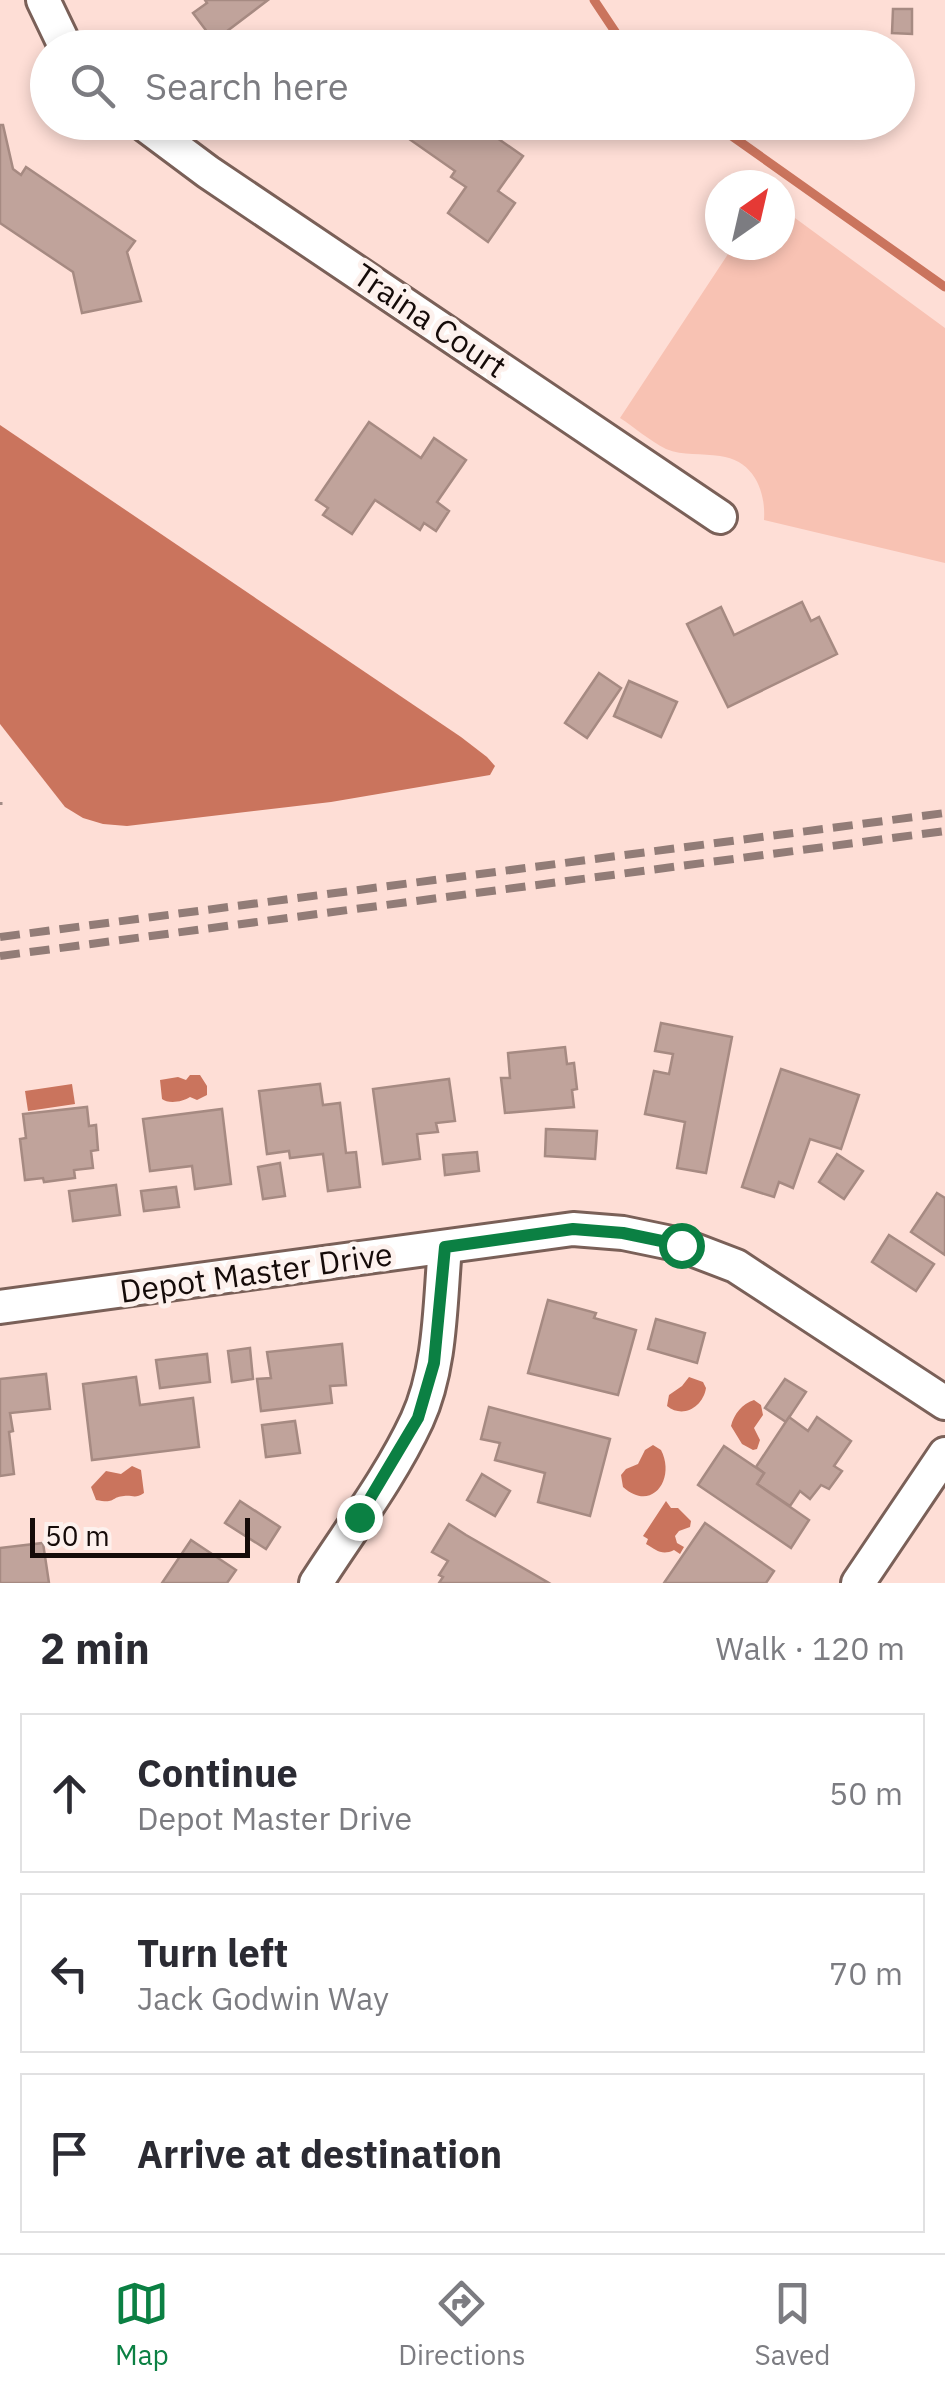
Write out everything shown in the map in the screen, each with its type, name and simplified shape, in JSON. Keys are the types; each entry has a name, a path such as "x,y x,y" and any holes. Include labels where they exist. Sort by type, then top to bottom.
{"street":[{"path":"43,0 57,30"},
{"name":"Traina Court","path":"165,140 720,517"},
{"name":"Depot Master Drive","path":"0,1308 573,1229 623,1233 681,1245 736,1266 945,1403"},
{"path":"316,1583 381,1484 418,1418 434,1363 445,1247"},
{"path":"858,1583 945,1454"}],"shaded area":[{"path":"795,218 945,328 945,563 764,520 760,488 741,463 720,456 666,449 620,418 724,260 795,260"},
{"path":"0,425 461,737 495,766 490,775 331,802 127,826 83,818 65,807 0,724"},
{"path":"190,1075 200,1075 207,1095 176,1102 162,1099 160,1080 186,1080"},
{"path":"72,1084 75,1104 28,1111 25,1091"},
{"path":"689,1377 703,1382 704,1395 691,1409 673,1410 667,1406 669,1395"},
{"path":"754,1400 761,1405 763,1415 754,1428 760,1440 753,1450 742,1444 731,1426 739,1410"},
{"path":"653,1445 661,1450 665,1461 663,1481 652,1494 634,1494 623,1487 621,1475 638,1464 645,1450"},
{"path":"132,1466 141,1470 144,1493 110,1501 96,1500 91,1487 106,1471 121,1474"},
{"path":"666,1501 691,1521 690,1527 675,1536 684,1547 680,1554 656,1550 646,1544 648,1539 643,1536"}],"building":[{"path":"205,0 268,0 228,30 206,30 193,13 207,3"},
{"path":"893,9 912,9 912,30 892,30"},
{"path":"0,125 13,169 21,175 26,167 135,241 127,252 141,301 82,313 73,272 0,223"},
{"path":"411,140 500,140 523,156 498,191 515,203 488,242 448,213 466,187 451,177 455,171"},
{"path":"369,422 421,458 434,438 466,460 437,502 449,511 436,531 424,523 420,530 375,500 352,534 323,515 328,508 316,500"},
{"path":"802,602 811,621 819,617 837,654 728,707 687,624 721,607 734,635"},
{"path":"599,673 621,688 587,738 565,723"},
{"path":"629,681 677,702 661,737 614,716"},
{"path":"661,1023 732,1037 706,1173 677,1168 685,1122 645,1114 654,1071 669,1074 673,1054 655,1051"},
{"path":"565,1047 567,1064 574,1063 574,1107 505,1113 501,1078 510,1078 508,1053"},
{"path":"781,1069 859,1095 841,1149 810,1139 793,1188 779,1182 774,1197 742,1187"},
{"path":"449,1079 455,1121 436,1123 438,1132 417,1134 420,1159 383,1164 373,1089"},
{"path":"320,1084 323,1105 340,1103 346,1153 356,1152 360,1187 328,1191 323,1154 290,1158 289,1151 267,1154 259,1091"},
{"path":"87,1107 89,1126 96,1125 98,1150 91,1151 93,1168 74,1170 75,1178 25,1180 20,1139 26,1138 23,1114"},
{"path":"222,1109 231,1184 195,1189 192,1166 150,1171 143,1119"},
{"path":"546,1129 597,1131 595,1159 545,1156"},
{"path":"477,1152 479,1171 445,1175 443,1155"},
{"path":"837,1154 863,1171 844,1199 819,1182"},
{"path":"280,1163 285,1196 263,1199 258,1167"},
{"path":"116,1185 120,1215 73,1221 69,1191"},
{"path":"176,1187 179,1207 144,1211 141,1191"},
{"path":"937,1193 945,1198 945,1255 911,1232"},
{"path":"889,1235 934,1264 916,1291 872,1262"},
{"path":"548,1300 596,1313 594,1318 636,1330 618,1395 528,1373"},
{"path":"656,1319 705,1333 697,1363 648,1349"},
{"path":"342,1344 346,1385 330,1386 332,1403 261,1411 257,1379 271,1378 267,1352"},
{"path":"250,1348 253,1379 232,1382 228,1351"},
{"path":"207,1354 210,1382 160,1388 156,1360"},
{"path":"46,1374 50,1409 10,1413 14,1474 0,1476 0,1379"},
{"path":"136,1377 140,1405 193,1398 199,1447 92,1460 83,1384"},
{"path":"785,1379 806,1392 786,1422 765,1408"},
{"path":"489,1407 610,1439 590,1516 538,1502 545,1473 495,1460 500,1443 481,1439"},
{"path":"789,1417 808,1431 817,1417 851,1441 834,1466 842,1471 829,1489 821,1485 810,1499 800,1491 790,1506 757,1484 764,1473 756,1467"},
{"path":"295,1421 300,1453 266,1457 262,1425"},
{"path":"724,1446 764,1473 757,1484 809,1520 791,1548 698,1485"},
{"path":"482,1474 510,1491 495,1516 467,1500"},
{"path":"240,1501 280,1527 266,1549 225,1523"},
{"path":"705,1523 774,1571 766,1583 664,1583"},
{"path":"449,1524 549,1583 439,1583 443,1577 439,1575 448,1561 432,1552"},
{"path":"191,1540 236,1570 227,1583 162,1583"},
{"path":"43,1543 49,1583 0,1583 0,1548"}],"waterway":[{"path":"594,0 614,30"},
{"path":"737,140 945,287"}],"railway":[{"path":"0,937 945,813"},
{"path":"0,956 945,831"}],"route":[{"path":"359,1517 418,1418 434,1363 445,1247 573,1229 623,1233 681,1245"}]}
